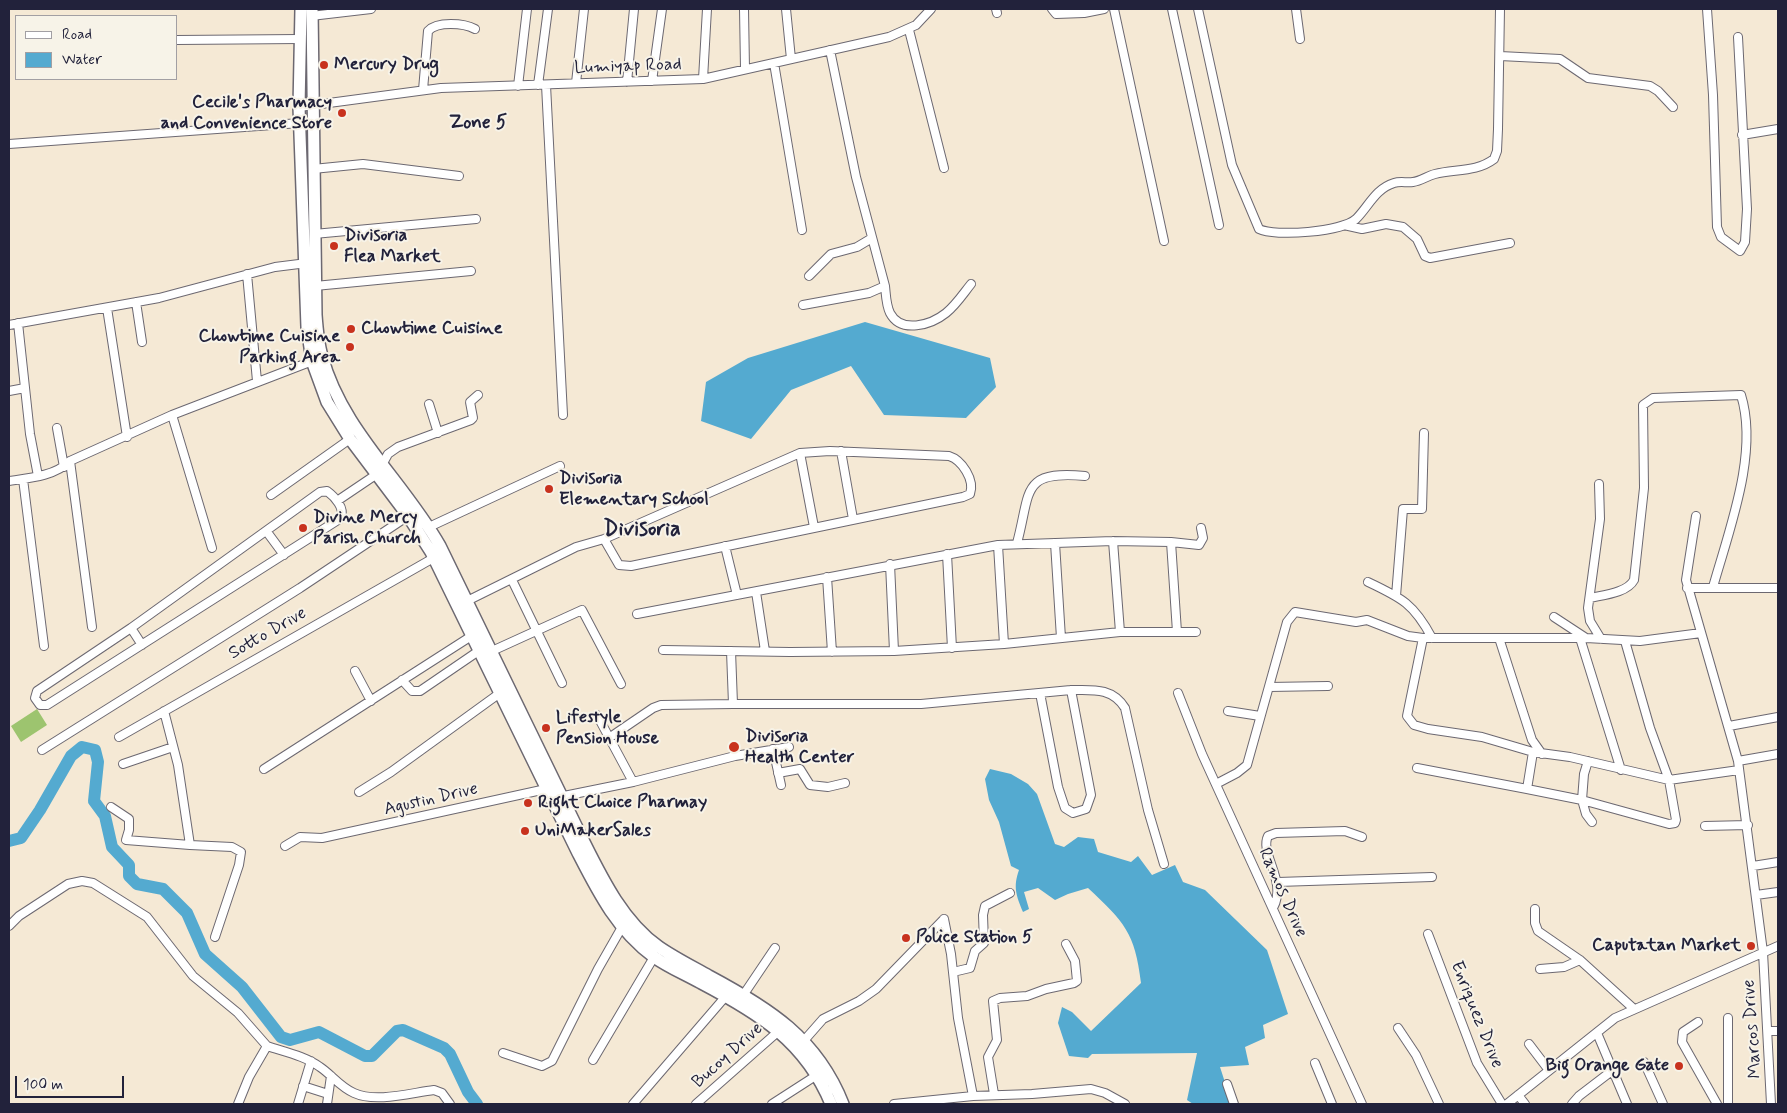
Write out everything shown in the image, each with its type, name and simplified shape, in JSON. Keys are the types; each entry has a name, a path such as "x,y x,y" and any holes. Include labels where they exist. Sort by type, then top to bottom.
{"highway":[{"path":"301,9 299,107 309,262 307,327 327,402 350,439 379,468 429,527 438,555 463,603 492,651 599,873 635,925 660,948 744,994 822,1064 843,1104"},
{"path":"311,12 314,234 309,262 315,286 318,331 317,359 408,516 438,555"},
{"path":"463,603 472,635 602,900 622,926 654,957 782,1027"},
{"path":"801,1044 831,1104"}],"street":[{"path":"311,12 370,9"},
{"path":"518,86 528,9"},
{"path":"548,9 542,85 563,415"},
{"path":"576,83 584,9"},
{"path":"627,82 634,9"},
{"path":"652,82 662,9"},
{"path":"703,79 707,9"},
{"path":"744,9 746,69"},
{"path":"786,9 791,59"},
{"name":"Lumiyap Road","path":"299,107 423,90 703,79 889,37 909,30 931,9"},
{"path":"1052,9 1056,14 1066,15 1104,9"},
{"path":"1114,9 1164,241"},
{"path":"1172,9 1219,225"},
{"path":"1198,9 1232,165 1259,229 1266,233 1293,232 1343,225 1362,229 1386,224 1403,227 1412,232 1425,256 1430,258 1510,243"},
{"path":"1296,9 1300,39"},
{"path":"1343,225 1356,218 1375,195 1386,186 1397,182 1414,182 1437,174 1471,169 1494,159 1497,151 1500,9"},
{"path":"1707,9 1713,105 1716,227 1721,238 1740,251 1745,242 1747,208 1738,37"},
{"path":"423,90 428,31 435,26 463,24 475,29"},
{"path":"909,30 944,168"},
{"path":"178,40 300,39"},
{"path":"830,50 856,177 885,286 887,306 894,319 907,325 932,322 945,314 958,302 971,284"},
{"path":"1500,56 1560,59 1588,78 1650,86 1665,96 1673,107"},
{"path":"774,63 802,230"},
{"path":"9,144 300,123"},
{"path":"1742,135 1778,129"},
{"path":"313,169 362,164 459,176"},
{"path":"314,234 476,219"},
{"path":"810,276 831,254 857,247 872,238"},
{"path":"9,325 136,302 207,286 247,274 309,262"},
{"path":"315,286 471,271"},
{"path":"247,274 256,381"},
{"path":"803,305 869,293 885,286"},
{"path":"136,302 142,342"},
{"path":"107,308 127,437"},
{"path":"18,323 38,476"},
{"path":"9,481 38,476 64,467 70,460 127,437 172,415 317,359"},
{"path":"9,391 25,388"},
{"path":"337,501 379,468 388,454 398,447 471,420 473,418 470,402 478,395"},
{"path":"1590,598 1624,589 1632,585 1634,580 1644,488 1643,405 1653,398 1741,395 1747,424 1745,465 1713,588"},
{"path":"429,404 438,432"},
{"path":"172,415 212,548"},
{"path":"58,428 64,467"},
{"path":"1396,596 1402,509 1422,509 1424,433"},
{"path":"271,495 350,439"},
{"path":"841,451 853,519"},
{"path":"463,603 576,547 604,539 800,453 841,451 949,456 959,460 962,464 972,487 970,494 963,497 625,566 615,561 604,539"},
{"path":"800,453 814,527"},
{"path":"70,460 92,627"},
{"path":"429,527 560,466"},
{"path":"1017,543 1028,498 1037,482 1046,476 1085,476"},
{"path":"24,479 44,646"},
{"path":"1599,484 1600,519 1588,608 1590,621 1601,639"},
{"path":"327,491 337,501 342,510 341,518 284,555 47,705 40,705 35,698 37,691 131,628 267,532 320,492 327,491"},
{"path":"42,750 300,588 408,516"},
{"name":"Marcos Drive","path":"1696,516 1686,570 1687,588 1738,761 1748,825 1763,952 1771,1104"},
{"path":"637,614 737,596 890,564 998,545 1113,541 1171,542 1199,545 1203,538 1201,528"},
{"path":"267,532 284,555"},
{"path":"1113,541 1120,632"},
{"path":"1171,542 1177,632"},
{"path":"1055,543 1061,638"},
{"path":"998,545 1004,644"},
{"path":"726,546 737,596"},
{"path":"947,554 952,648"},
{"name":"Sotto Drive","path":"119,737 438,555"},
{"path":"890,564 894,651"},
{"path":"827,577 832,652"},
{"path":"512,580 562,682"},
{"path":"1368,582 1396,596 1416,610 1432,638"},
{"path":"1687,588 1778,587"},
{"path":"756,592 765,652"},
{"path":"492,651 582,610 621,684"},
{"path":"1216,784 1237,773 1247,765 1287,622 1295,612 1356,622 1367,620 1408,636 1423,638 1583,638 1640,641 1701,634"},
{"path":"1554,617 1583,638 1621,770"},
{"path":"131,628 142,645"},
{"path":"663,650 765,652 894,651 1004,644 1120,632 1196,632"},
{"path":"264,769 472,635"},
{"path":"1423,638 1408,706 1407,716 1410,722 1455,734 1482,737 1533,752 1588,761 1669,780 1739,770"},
{"path":"1499,638 1532,740 1542,754"},
{"path":"1417,768 1582,800 1643,818 1673,824 1677,816 1669,780 1650,728 1625,641"},
{"path":"402,680 412,692 420,691 480,650"},
{"path":"731,651 733,704"},
{"path":"355,671 372,701"},
{"path":"1269,687 1328,686"},
{"path":"609,738 653,708 661,705 888,706 1100,689 1109,692 1121,701 1125,708 1148,810 1164,864"},
{"path":"1040,694 1060,795 1065,808 1073,813 1086,809 1091,795 1071,690"},
{"name":"Ramos Drive","path":"1178,692 1216,784 1362,1104"},
{"path":"359,792 391,772 500,693"},
{"path":"164,711 184,801 190,845"},
{"path":"1228,711 1260,716"},
{"path":"597,715 633,782"},
{"path":"1729,726 1778,717"},
{"path":"123,764 173,747"},
{"name":"Agustin Drive","path":"284,846 300,837 322,838 549,794 563,796 633,782 735,756 789,747"},
{"path":"773,749 781,785"},
{"path":"1527,789 1533,752"},
{"path":"1738,761 1778,754"},
{"path":"1588,761 1584,774 1582,800 1586,814 1592,822"},
{"path":"778,773 800,769 806,782 818,787 846,784"},
{"path":"111,807 130,819 126,840 232,847 241,852 239,865 215,938"},
{"path":"1705,826 1748,825"},
{"path":"1273,908 1278,894 1278,882 1266,847 1267,838 1271,834 1345,831 1362,837"},
{"path":"1753,866 1778,862"},
{"path":"1278,882 1432,877"},
{"path":"9,926 19,916 68,884 82,881 93,883 147,917 193,976 243,1017 267,1046 310,1061 354,1094 371,1096 434,1090 442,1093 450,1104"},
{"path":"1756,895 1778,892"},
{"path":"953,972 970,968 975,951 984,943 982,915 984,906 1010,893"},
{"path":"1535,909 1535,923 1538,931 1580,960 1634,1009"},
{"path":"801,1044 823,1019 859,1001 876,988 944,919 958,1018 973,1096"},
{"path":"503,1053 542,1066 552,1061 598,969 622,926"},
{"name":"Enriquez Drive","path":"1428,934 1477,1063 1502,1104"},
{"path":"994,1094 988,1057 997,1040 993,1001 998,998 1027,996 1078,981 1078,969 1066,944"},
{"path":"1507,1104 1548,1069 1615,1018 1778,946"},
{"path":"744,994 775,948"},
{"path":"593,1060 654,957"},
{"path":"1540,968 1564,967 1580,960"},
{"path":"633,1104 726,996"},
{"path":"1728,1018 1728,1104"},
{"path":"1698,1022 1685,1029 1681,1036 1682,1042 1716,1104"},
{"name":"Bucoy Drive","path":"696,1104 782,1027"},
{"path":"1398,1028 1416,1055 1439,1104"},
{"path":"1768,1031 1778,1031"},
{"path":"1597,1033 1627,1104"},
{"path":"1529,1044 1548,1069"},
{"path":"238,1104 267,1046"},
{"path":"298,1104 310,1061"},
{"path":"1644,1062 1663,1104"},
{"path":"1315,1063 1332,1104"},
{"path":"1572,1104 1613,1070"},
{"path":"772,1104 817,1075"},
{"path":"327,1104 331,1076"},
{"path":"1227,1084 1234,1104"},
{"path":"303,1086 328,1094"},
{"path":"894,1104 994,1094 1032,1094 1091,1089 1105,1093 1125,1104"},
{"path":"1518,1095 1525,1104"}],"green space":[{"path":"37,709 47,725 21,742 11,726"}],"water":[{"path":"865,322 990,358 996,387 966,418 884,415 851,366 791,390 751,439 701,421 706,382 748,358"},
{"path":"990,769 1011,774 1028,784 1037,794 1055,844 1064,847 1078,837 1094,839 1098,852 1131,862 1138,856 1152,875 1175,865 1183,882 1205,890 1267,950 1288,1014 1263,1025 1265,1038 1245,1047 1249,1065 1220,1067 1232,1104 1193,1104 1187,1100 1197,1053 1092,1054 1088,1058 1069,1056 1058,1023 1062,1007 1072,1012 1091,1031 1141,983 1135,951 1126,929 1111,910 1088,888 1055,900 1038,888 1024,892 1029,909 1023,912 1016,891 1019,870 1011,866 999,822 989,800 985,779"}],"waterway":[{"path":"9,841 21,838 40,810 71,756 82,747 95,750 98,762 94,801 105,816 112,847 129,865 129,876 137,884 163,889 187,913 205,954 242,987 281,1037 290,1040 319,1032 365,1056 372,1056 397,1031 403,1030 444,1048 450,1054 468,1092 477,1104"}],"place":[{"name":"Mercury Drug","path":"324,65"},
{"name":"Cecile's Pharmacy and Convenience Store","path":"342,113"},
{"name":"Divisoria Flea Market","path":"334,246"},
{"name":"Chowtime Cuisine","path":"351,329"},
{"name":"Chowtime Cuisine Parking Area","path":"350,347"},
{"name":"Divisoria Elementary School","path":"549,489"},
{"name":"Divine Mercy Parish Church","path":"303,528"},
{"name":"Lifestyle Pension House","path":"546,728"},
{"name":"Divisoria Health Center","path":"734,747"},
{"name":"Right Choice Pharmay","path":"528,803"},
{"name":"UniMakerSales","path":"525,831"},
{"name":"Police Station 5","path":"906,938"},
{"name":"Caputatan Market","path":"1751,946"},
{"name":"Big Orange Gate","path":"1679,1066"}],"district":[{"name":"Zone 5","path":"478,124"},
{"name":"Divisoria","path":"642,530"}]}
